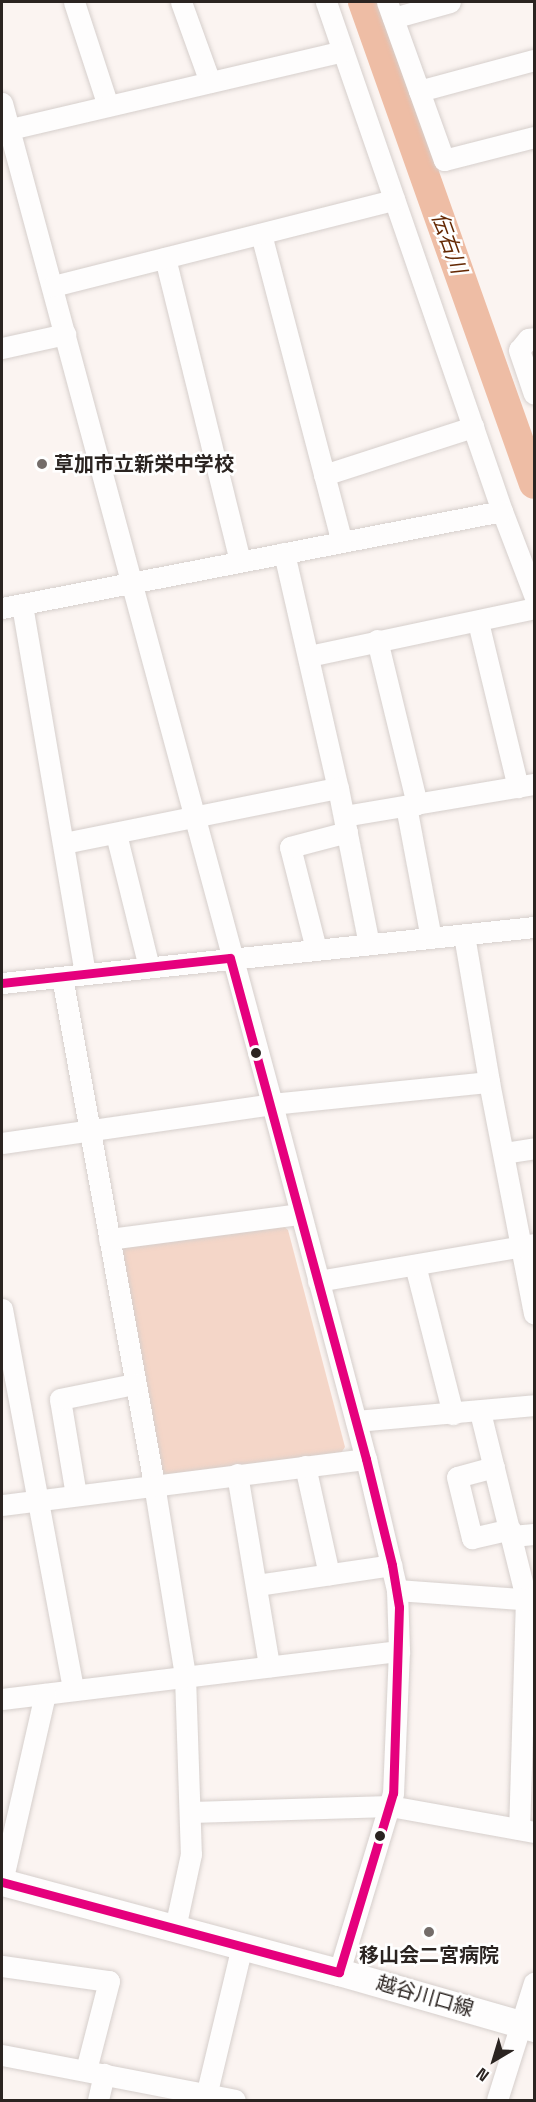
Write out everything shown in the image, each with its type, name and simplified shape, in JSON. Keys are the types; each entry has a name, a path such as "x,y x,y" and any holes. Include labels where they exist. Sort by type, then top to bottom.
{"main road":[{"name":"越谷川口線","path":"2,1882 339,1972 528,2026"}],"street":[{"path":"74,2 108,106"},
{"path":"181,2 210,82"},
{"path":"326,2 502,511 534,595"},
{"path":"450,2 390,10 444,160 534,137"},
{"path":"6,130 343,51"},
{"path":"419,91 534,60"},
{"path":"2,103 6,130 53,286 230,958 272,1104 299,1214 366,1459 397,1590 399,1651 393,1792 339,1972"},
{"path":"53,286 394,200"},
{"path":"261,234 342,542"},
{"path":"165,258 240,561"},
{"path":"2,348 65,334"},
{"path":"534,338 528,339 519,350 534,394"},
{"path":"324,475 473,427"},
{"path":"85,974 64,843 12,607 502,511"},
{"path":"284,553 346,824 369,944"},
{"path":"309,656 377,640 478,622 534,608"},
{"path":"316,949 290,847 346,824 411,805 526,786 478,622"},
{"path":"377,640 411,805 431,938"},
{"path":"64,843 194,819 338,788"},
{"path":"116,834 149,967"},
{"path":"2,983 534,927"},
{"path":"464,935 489,1082 504,1154 529,1246 534,1314"},
{"path":"62,977 88,1131 154,1484 185,1676 191,1854 175,1928"},
{"path":"2,1143 272,1104 489,1082"},
{"path":"504,1154 534,1148"},
{"path":"109,1239 299,1214"},
{"path":"318,1281 529,1246"},
{"path":"415,1265 453,1414"},
{"path":"2,1309 73,1689"},
{"path":"76,1495 60,1399 134,1384"},
{"path":"356,1421 480,1412 534,1405"},
{"path":"191,1812 390,1806 527,1831 530,1599 480,1412"},
{"path":"2,1505 366,1459"},
{"path":"304,1467 329,1574"},
{"path":"494,1467 457,1477 472,1538 511,1533 534,1534"},
{"path":"237,1474 269,1666"},
{"path":"257,1586 392,1565"},
{"path":"397,1590 458,1596 530,1599"},
{"path":"2,1699 399,1651"},
{"path":"2,1882 45,1694"},
{"path":"206,2097 242,1946"},
{"path":"2,1966 109,1981 95,2072 98,2100"},
{"path":"497,2100 528,2026 534,1983"},
{"path":"2,2055 95,2072 206,2097 235,2100"}],"shaded area":[{"path":"282,1225 288,1230 345,1447 341,1453 164,1476 156,1470 120,1252 125,1245"}],"waterway":[{"name":"伝右川","path":"363,2 534,484"}],"transit line":[{"path":"230,958 366,1459 392,1565 399,1607 393,1793 339,1972"},
{"path":"2,983 230,958"},
{"path":"2,1882 339,1972"}],"place":[{"name":"草加市立新栄中学校","path":"42,464"},
{"name":"移山会二宮病院","path":"429,1932"}]}
